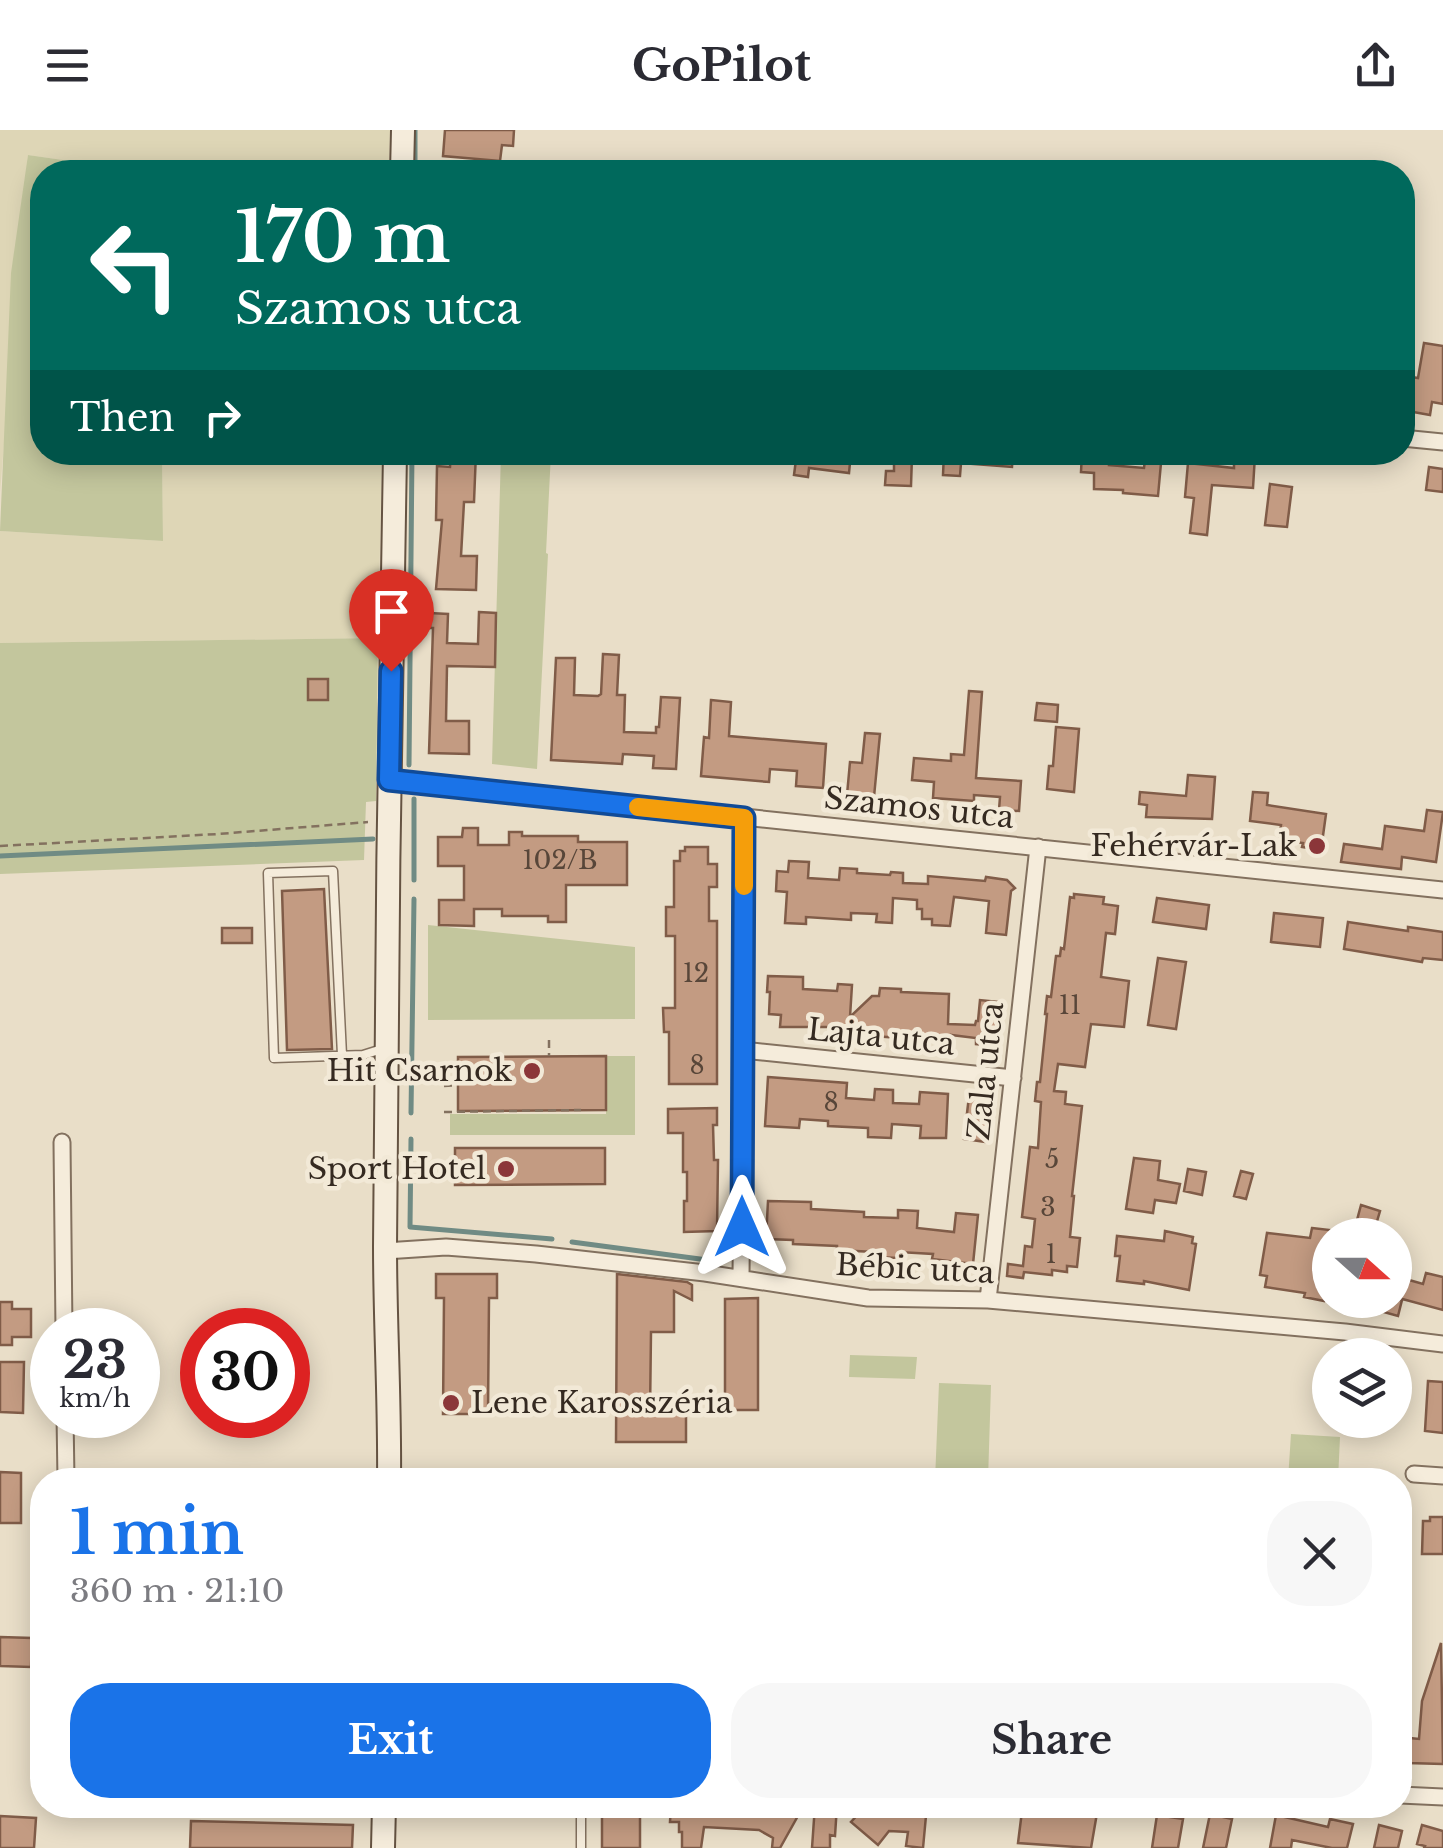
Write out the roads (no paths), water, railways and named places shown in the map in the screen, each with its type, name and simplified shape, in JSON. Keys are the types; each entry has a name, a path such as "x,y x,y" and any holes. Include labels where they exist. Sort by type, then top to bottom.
{"street":[{"path":"402,160 403,130"},
{"path":"1415,439 1443,442"},
{"path":"389,1468 385,1250 395,465"},
{"name":"Szamos utca","path":"389,780 1443,890"},
{"path":"741,1278 744,818"},
{"name":"Zala utca","path":"988,1300 1038,847"},
{"name":"Lajta utca","path":"743,1050 1013,1078"},
{"path":"62,1142 64,1308"},
{"name":"Bébic utca","path":"385,1250 446,1247 536,1254 629,1263 868,1298 988,1300 1443,1344"},
{"path":"66,1438 66,1468"},
{"path":"1414,1474 1443,1476"},
{"path":"1412,1796 1443,1798"},
{"path":"383,1848 384,1818"}],"lane":[{"path":"342,1056 333,871 268,872 274,1058 342,1056 363,1055 387,1048"},
{"path":"581,1818 581,1848"}],"waterway":[{"path":"415,130 415,160"},
{"path":"409,765 412,465"},
{"path":"414,799 414,880"},
{"path":"0,856 373,839"},
{"path":"411,1113 414,899"},
{"path":"411,1139 410,1227 552,1239"},
{"path":"572,1242 715,1261"}],"place":[{"name":"Fehérvár-Lak","path":"1317,846"},
{"name":"Hit Csarnok","path":"532,1071"},
{"name":"Sport Hotel","path":"506,1169"},
{"name":"Lene Karosszéria","path":"451,1403"}]}
